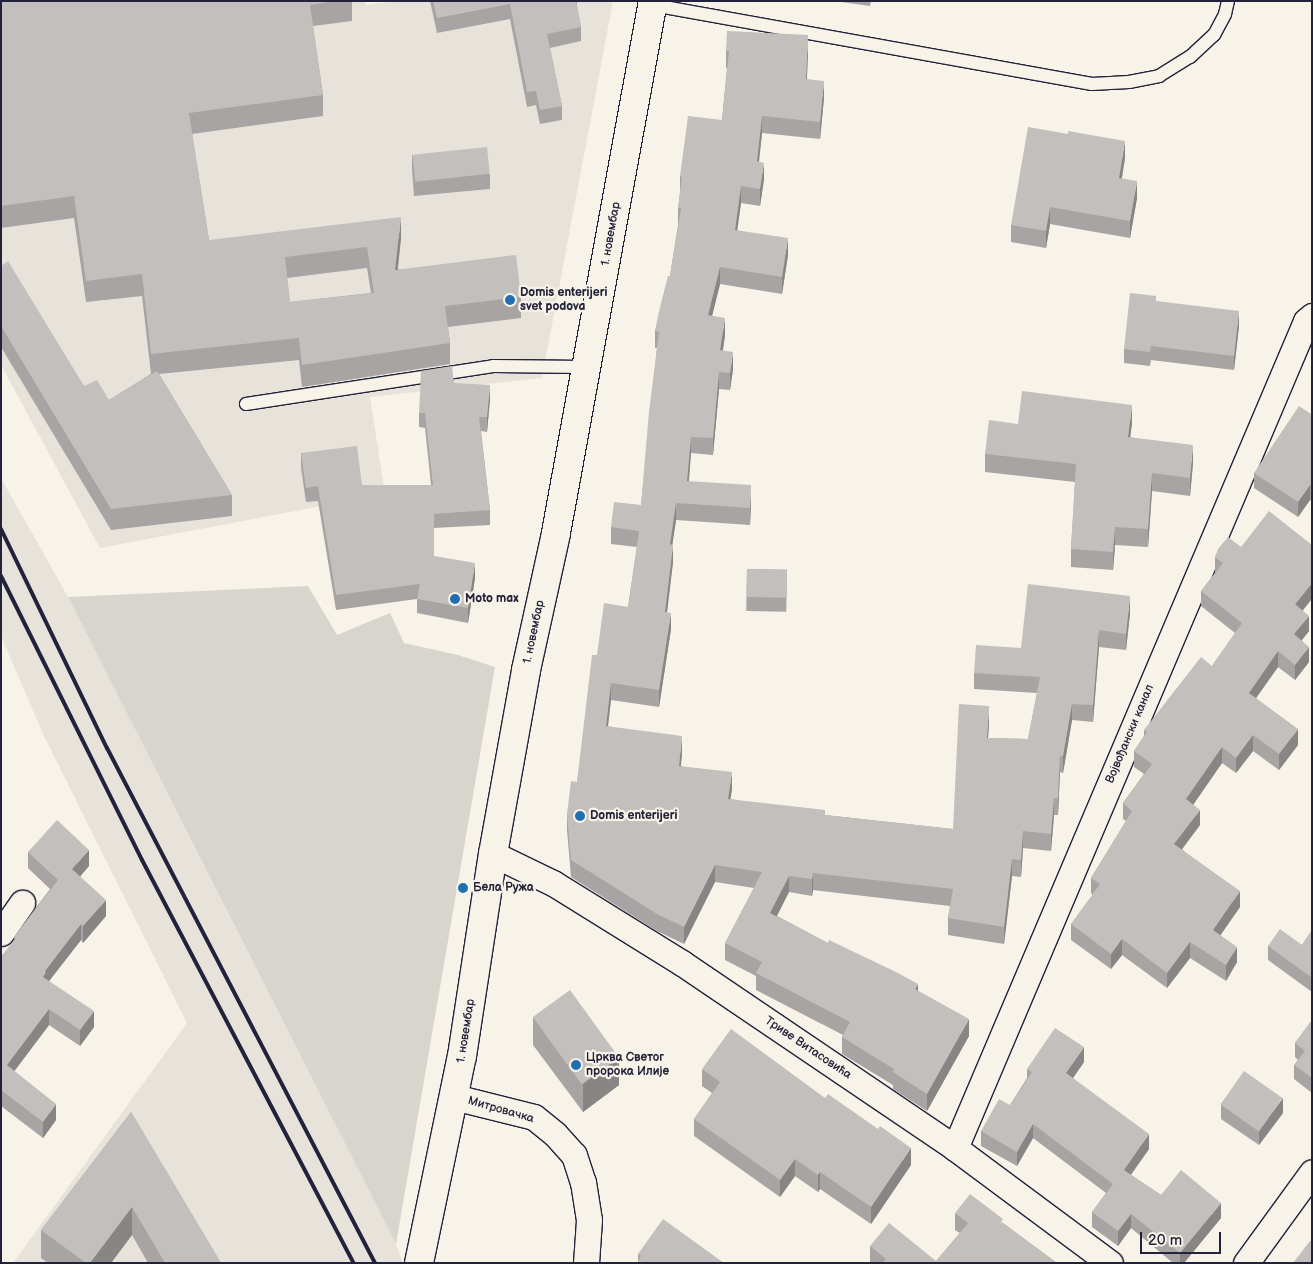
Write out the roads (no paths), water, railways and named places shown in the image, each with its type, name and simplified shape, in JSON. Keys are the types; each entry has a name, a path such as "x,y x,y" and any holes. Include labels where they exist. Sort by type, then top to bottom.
{"main road":[{"name":"1. новембар","path":"419,1263 462,1056 493,854 526,670 556,533 653,3"}],"street":[{"name":"Војвођански канал","path":"955,1148 1309,318"},
{"name":"Триве Витасовића","path":"493,854 553,882 682,963 955,1148 1110,1263"},
{"path":"1,933 22,903"},
{"name":"Митровачка","path":"454,1097 534,1117 555,1134 574,1155 583,1182 589,1220 586,1263"},
{"path":"1246,1263 1312,1172"}],"lane":[{"path":"653,3 1092,84 1129,82 1159,76 1182,62 1214,35 1225,14 1228,1"},
{"path":"246,404 492,366 586,367"}],"railway":[{"path":"1,529 107,748 375,1263"},
{"path":"1,576 142,860 354,1263"}],"place":[{"name":"Domis enterijeri svet podova","path":"510,300"},
{"name":"Moto max","path":"455,599"},
{"name":"Domis enterijeri","path":"580,816"},
{"name":"Бела Ружа","path":"463,888"},
{"name":"Црква Светог пророка Илије","path":"576,1065"}]}
